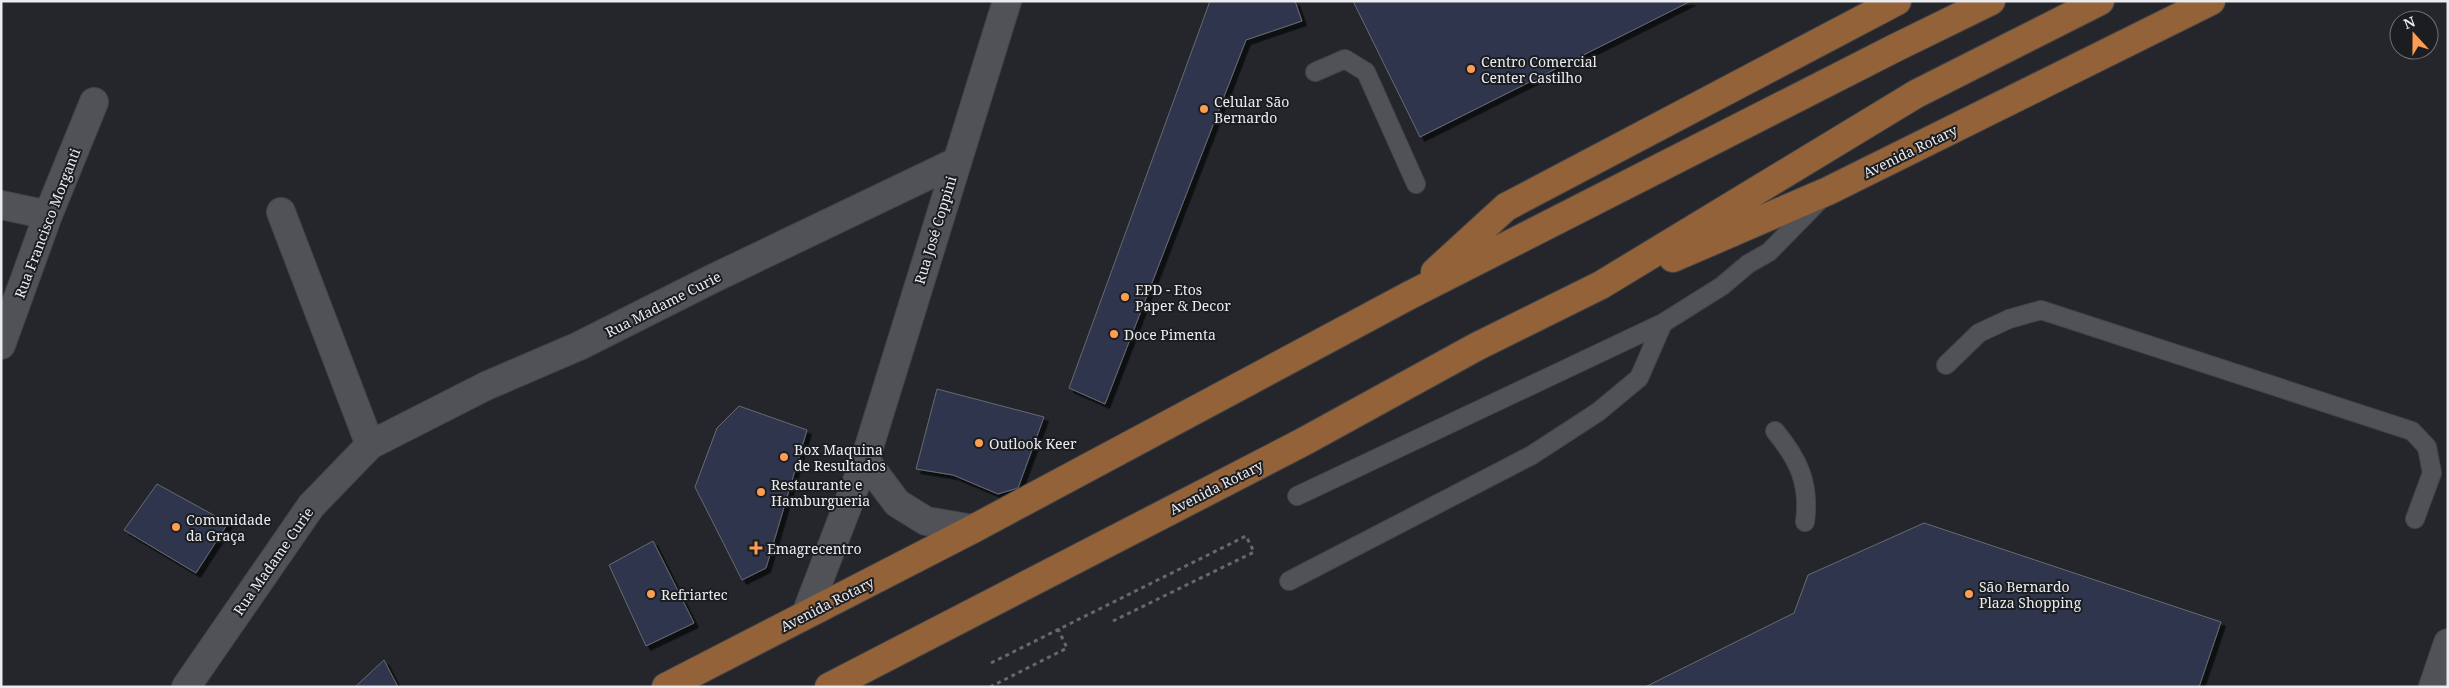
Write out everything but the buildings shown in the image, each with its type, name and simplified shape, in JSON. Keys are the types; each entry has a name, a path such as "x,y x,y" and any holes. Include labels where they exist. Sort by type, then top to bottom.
{"main road":[{"name":"Avenida Rotary","path":"1410,295 1506,207 1897,1"},
{"name":"Avenida Rotary","path":"666,687 973,529 1410,295 1991,1"},
{"name":"Avenida Rotary","path":"829,687 1303,442 1476,347 1601,285 1916,94 2100,1"},
{"name":"Avenida Rotary","path":"1601,285 1677,256 1828,191 2211,1"}],"street":[{"name":"Rua José Coppini","path":"806,614 865,460 1007,1"},
{"name":"Rua Francisco Morganti","path":"1,345 48,215 94,102"},
{"name":"Rua Madame Curie","path":"186,687 311,506 370,445 486,386 579,346 705,282 956,162"},
{"path":"1,205 48,215"},
{"path":"281,212 370,445"},
{"path":"865,460 897,503 926,521 973,529"},
{"path":"2433,687 2448,643"}],"lane":[{"path":"1315,72 1345,59 1366,72 1416,184"},
{"path":"1297,496 1663,323 1722,286 1748,264 1769,252 1828,191"},
{"path":"1946,366 1979,333 2009,318 2041,310 2078,322 2412,431 2427,448 2432,473 2415,519"},
{"path":"1289,581 1532,455 1598,412 1639,378 1663,323"},
{"path":"1775,430 1788,448 1802,474 1808,501 1805,522"}],"path":[{"path":"991,663 1246,536 1254,552 1113,622"},
{"path":"990,687 1068,648 1058,629"}],"place":[{"name":"Centro Comercial Center Castilho","path":"1471,69"},
{"name":"Celular São Bernardo","path":"1204,109"},
{"name":"EPD - Etos Paper & Decor","path":"1125,297"},
{"name":"Doce Pimenta","path":"1114,334"},
{"name":"Outlook Keer","path":"979,443"},
{"name":"Box Maquina de Resultados","path":"784,457"},
{"name":"Restaurante e Hamburgueria","path":"761,492"},
{"name":"Comunidade da Graça","path":"176,527"},
{"name":"Emagrecentro","path":"756,548"},
{"name":"Refriartec","path":"651,594"},
{"name":"São Bernardo Plaza Shopping","path":"1969,594"}]}
